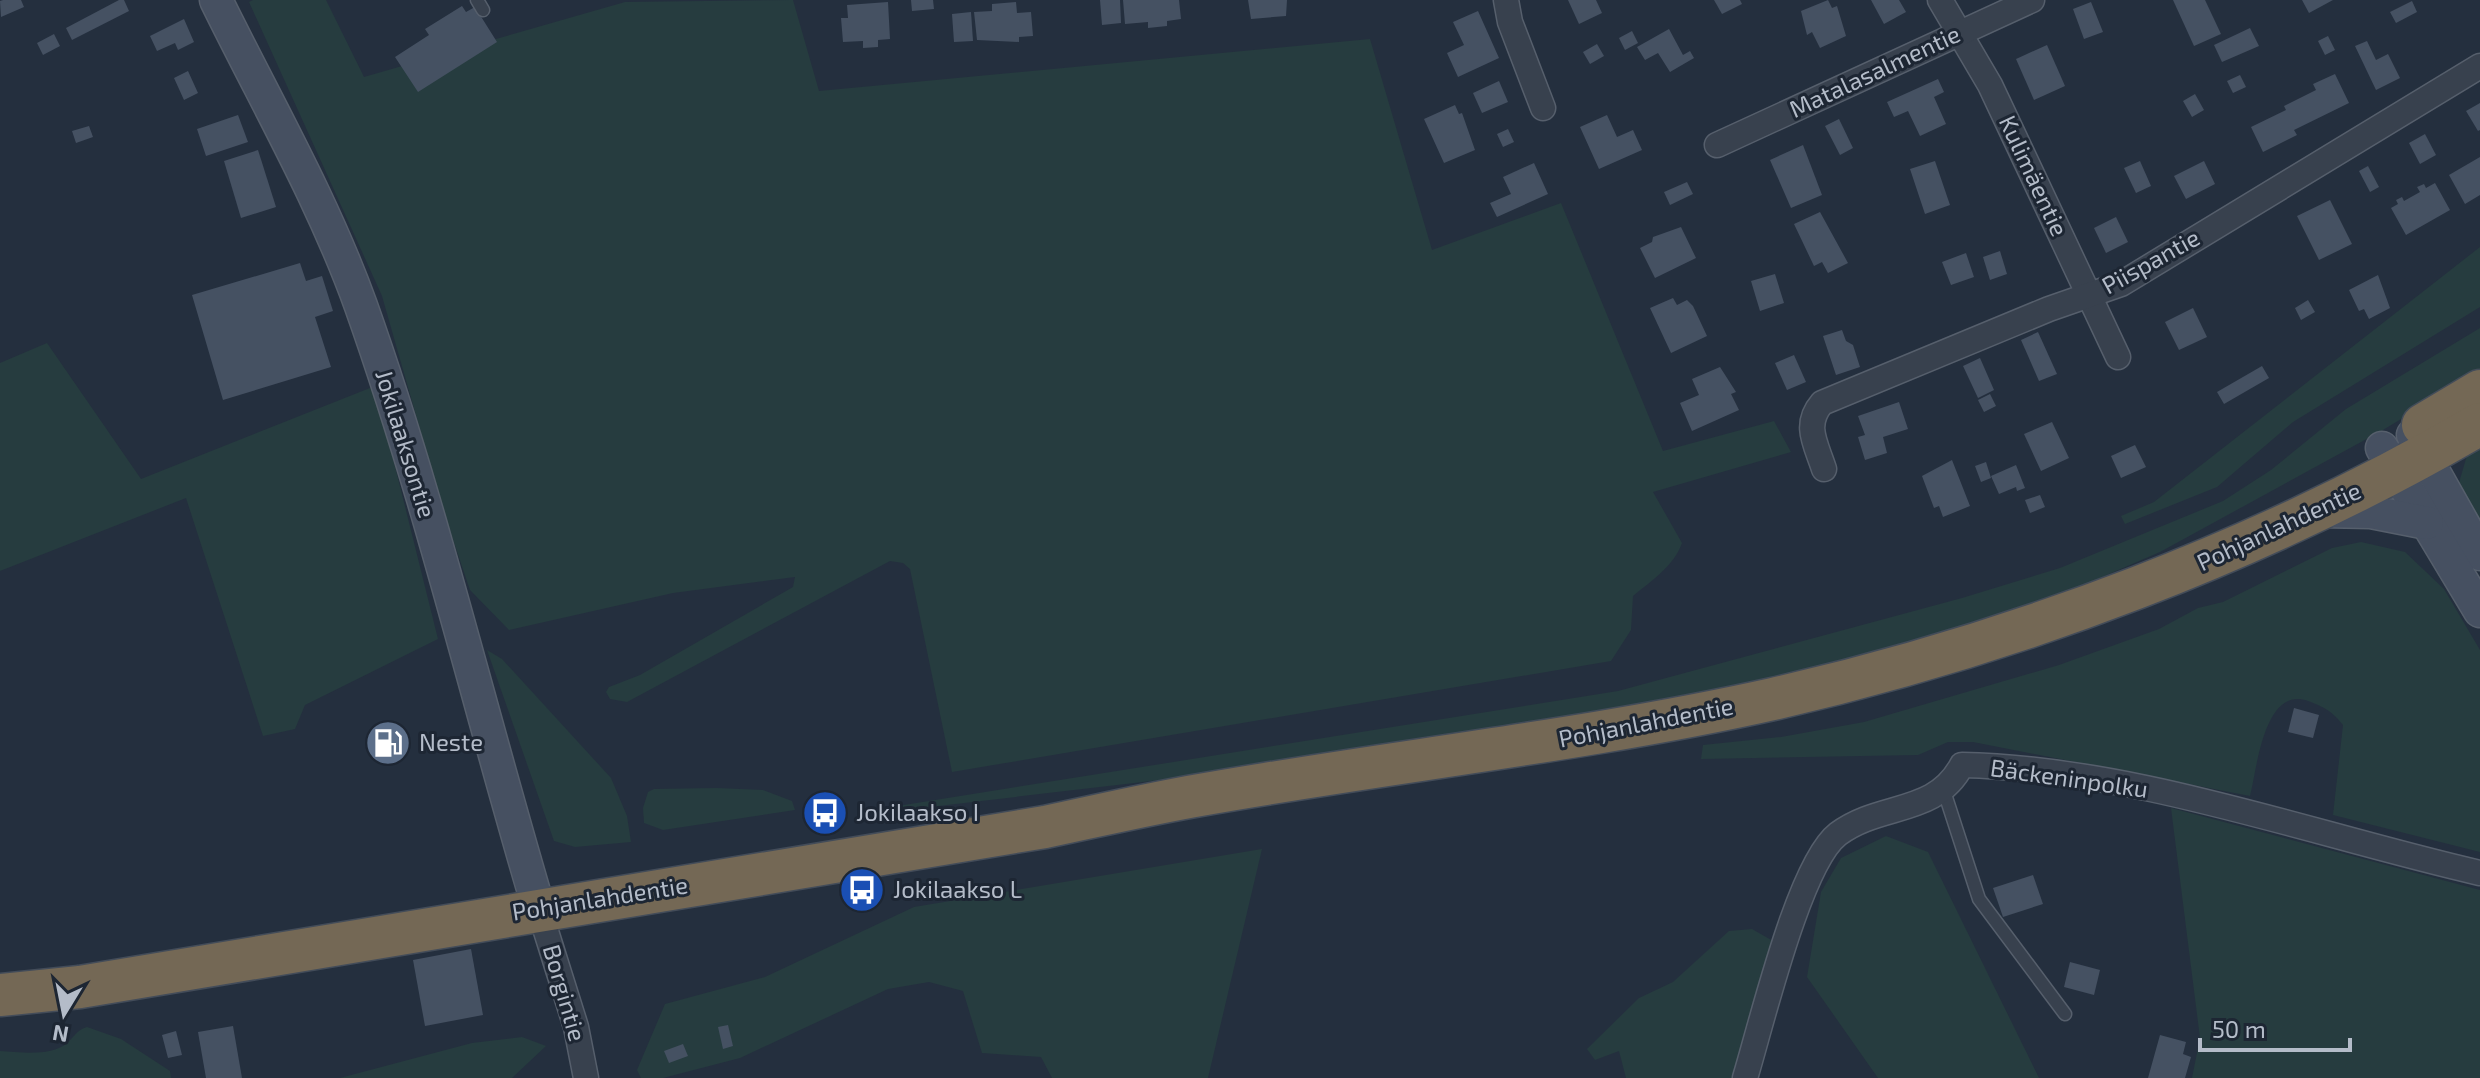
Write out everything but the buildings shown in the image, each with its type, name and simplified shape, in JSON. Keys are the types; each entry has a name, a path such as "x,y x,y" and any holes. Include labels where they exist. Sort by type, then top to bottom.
{"highway":[{"path":"2404,452 2480,391"},
{"path":"2404,452 2480,424"},
{"name":"Pohjanlahdentie","path":"2083,605 2404,452"},
{"name":"Pohjanlahdentie","path":"0,984 146,949 1045,827 1199,795 1592,734 1772,699 1938,656 2192,567 2320,511 2404,452"},
{"name":"Pohjanlahdentie","path":"0,995 80,987 535,896"}],"street":[{"name":"Jokilaaksontie","path":"218,0 326,224 360,303 429,520 535,896"},
{"path":"1506,0 1510,22 1543,108"},
{"name":"Kulimäentie","path":"1940,0 1990,85 2118,357"},
{"name":"Matalasalmentie","path":"1717,145 2032,0"},
{"name":"Piispantie","path":"1824,469 1811,430 1812,415 1822,403 2121,284 2480,66"},
{"path":"2404,452 2427,523 2480,611"},
{"path":"2404,452 2480,554"},
{"path":"2320,511 2371,512 2427,523"},
{"name":"Bäckeninpolku","path":"1745,1078 1779,960 1822,854 1835,836 1870,817 1944,791 1962,765 2037,772 2215,804 2480,873"},
{"name":"Borgintie","path":"535,896 576,1027 586,1078"}],"lane":[{"path":"1944,791 1979,899 2065,1014"}],"green space":[{"path":"326,0 364,77 625,2 793,0 819,91 1370,39 1432,250 1561,203 1663,451 1774,421 1791,452 1653,492 1682,543 1668,566 1633,596 1631,630 1611,661 952,772 910,569 903,563 890,561 627,702 610,699 606,692 609,687 640,675 793,587 795,577 673,593 509,630 470,590 443,510 382,296 249,2"},
{"path":"2480,247 2480,307 2293,422 2217,487 2125,524 2121,516 2154,502"},
{"path":"2480,328 2480,371 2383,430 2160,552 2035,606 1764,685 1194,776 904,810 879,809 1618,691 1962,598 2060,568 2223,501 2271,470 2346,409"},
{"path":"47,343 141,479 375,386 438,639 305,705 295,729 263,736 186,498 0,571 0,363"},
{"path":"2480,444 2480,521 2458,486 2468,452"},
{"path":"2361,542 2405,552 2444,589 2480,650 2480,852 2333,815 2343,725 2327,710 2308,701 2293,699 2281,705 2265,732 2250,796 1973,742 1948,742 1918,755 1701,759 1703,745 1781,737 1864,722 2059,665 2159,629 2198,608 2223,602 2332,548"},
{"path":"487,650 502,659 611,778 627,816 631,842 575,847 554,841"},
{"path":"654,789 763,790 792,801 795,810 663,830 644,823 643,808 648,792"},
{"path":"2171,808 2480,890 2480,1078 2192,1078 2200,1038"},
{"path":"1886,836 1928,852 2039,1078 1878,1078 1807,977 1821,892 1841,858"},
{"path":"1262,849 1208,1078 1052,1078 1041,1057 982,1053 963,991 929,982 888,989 740,1058 663,1078 641,1078 637,1070 665,1004 765,977 914,907"},
{"path":"1752,929 1773,941 1732,1078 1626,1078 1619,1051 1595,1060 1587,1049 1639,998 1673,982 1729,931"},
{"path":"87,1027 121,1039 170,1071 171,1078 0,1078 0,1051 35,1053 52,1050"},
{"path":"522,1037 546,1046 512,1078 340,1078 472,1043"}],"place":[{"name":"Neste","path":"388,743"},
{"name":"Jokilaakso I","path":"825,813"},
{"name":"Jokilaakso L","path":"862,890"}]}
